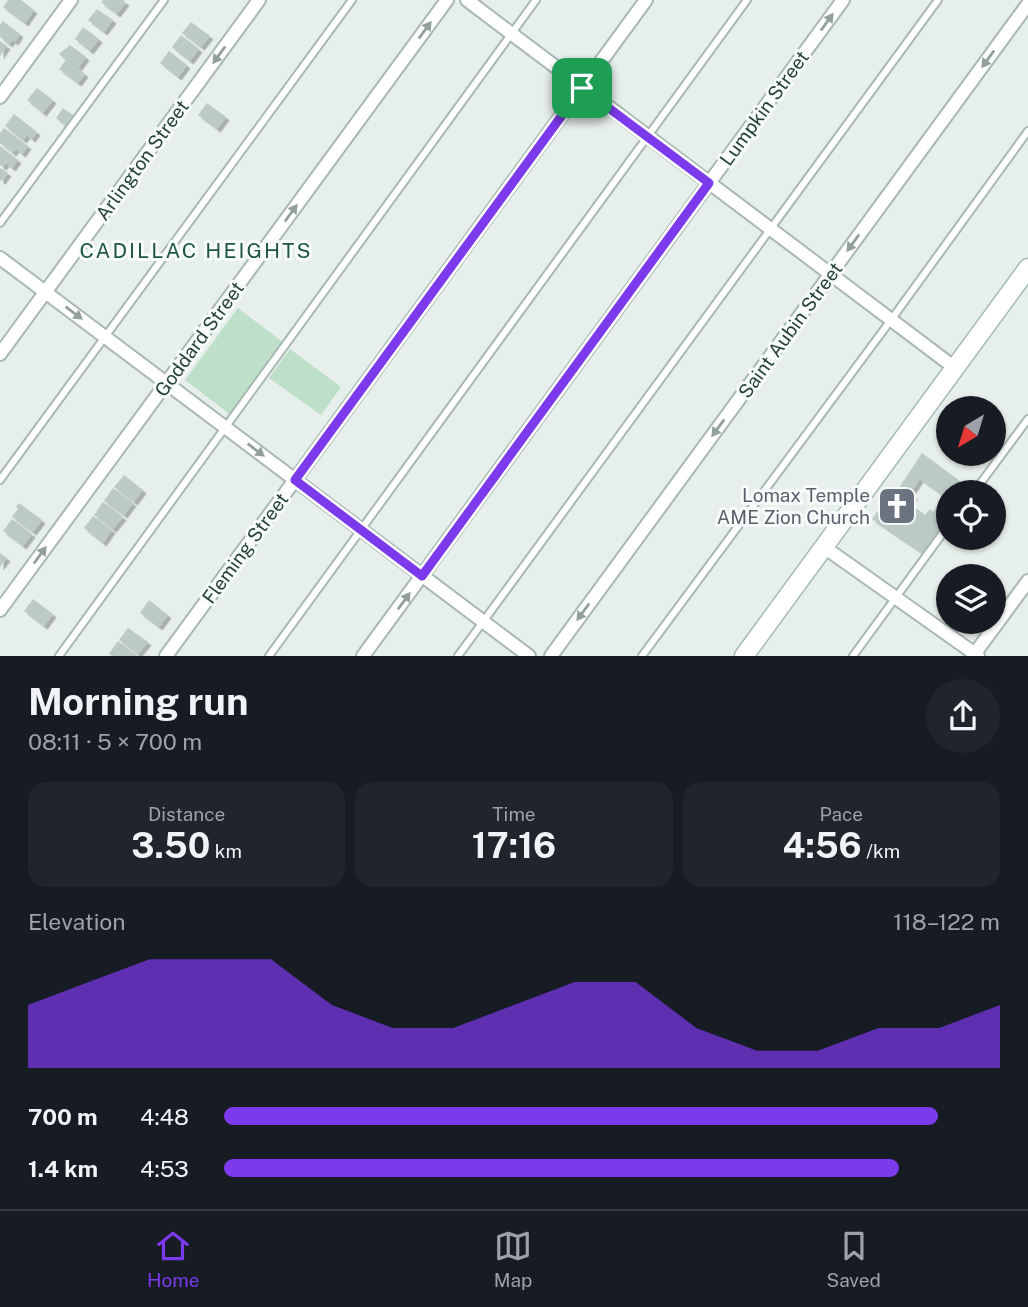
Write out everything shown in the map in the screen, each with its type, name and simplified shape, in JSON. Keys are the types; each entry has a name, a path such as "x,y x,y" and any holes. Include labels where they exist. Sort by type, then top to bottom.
{"street":[{"path":"0,97 71,0"},
{"name":"Arlington Street","path":"0,354 259,0"},
{"name":"Goddard Street","path":"0,610 447,0"},
{"path":"467,0 955,368"},
{"name":"Fleming Street","path":"166,656 646,0"},
{"name":"Lumpkin Street","path":"363,656 843,0"},
{"name":"Saint Aubin Street","path":"551,656 1028,4"},
{"path":"0,258 528,656"},
{"path":"744,656 1028,268"},
{"path":"824,547 975,655 1028,581"}],"lane":[{"path":"0,223 164,0"},
{"path":"0,480 352,0"},
{"path":"59,656 536,0"},
{"path":"269,656 747,0"},
{"path":"458,656 938,0"},
{"path":"642,656 1028,131"},
{"path":"983,480 1028,419"},
{"path":"853,656 936,542"}],"green space":[{"path":"238,308 284,343 232,416 185,380"},
{"path":"290,349 341,387 321,415 269,378"}],"building":[{"path":"8,0 21,0 34,10 25,23 3,7"},
{"path":"101,2 126,2 117,14"},
{"path":"97,9 113,20 104,32 88,20"},
{"path":"3,21 20,34 15,42 12,40 9,44 0,37 0,25"},
{"path":"191,22 210,36 201,47 182,33"},
{"path":"83,27 99,39 90,51 75,39"},
{"path":"181,35 199,49 190,61 172,47"},
{"path":"0,41 7,46 0,56"},
{"path":"70,45 86,57 78,68 85,74 78,83 59,69 66,60 59,54"},
{"path":"169,51 187,65 178,77 160,63"},
{"path":"37,88 53,100 43,113 27,100"},
{"path":"207,103 226,117 217,129 198,115"},
{"path":"63,108 73,115 66,126 56,118"},
{"path":"14,114 37,132 32,139 27,135 23,140 5,126"},
{"path":"4,128 28,146 22,154 16,149 13,153 0,143 0,133"},
{"path":"0,146 18,160 12,168 6,163 3,167 0,165"},
{"path":"0,168 8,173 2,181 0,180"},
{"name":"Lomax Temple AME Zion Church","path":"922,453 936,466 958,480 936,480 936,490 920,479 910,494 914,496 909,503 925,515 930,509 933,512 936,508 936,540 925,555 872,519 893,489 897,491"},
{"path":"124,475 143,490 134,502 114,487"},
{"path":"113,488 133,503 124,515 104,501"},
{"path":"103,502 123,517 113,529 94,515"},
{"path":"19,503 42,520 33,532 12,517"},
{"path":"93,516 112,530 103,543 84,528"},
{"path":"12,519 32,534 23,546 3,531"},
{"path":"0,553 7,558 0,567"},
{"path":"33,599 53,614 44,626 24,611"},
{"path":"149,600 168,615 159,627 140,613"},
{"path":"128,628 148,642 138,654 119,640"},
{"path":"118,641 138,656 109,654"}],"place":[{"name":"Lomax Temple AME Zion Church","path":"897,506"}],"district":[{"name":"CADILLAC HEIGHTS","path":"196,250"}],"route":[{"path":"582,88 709,183 422,576 295,480 582,88"}]}
